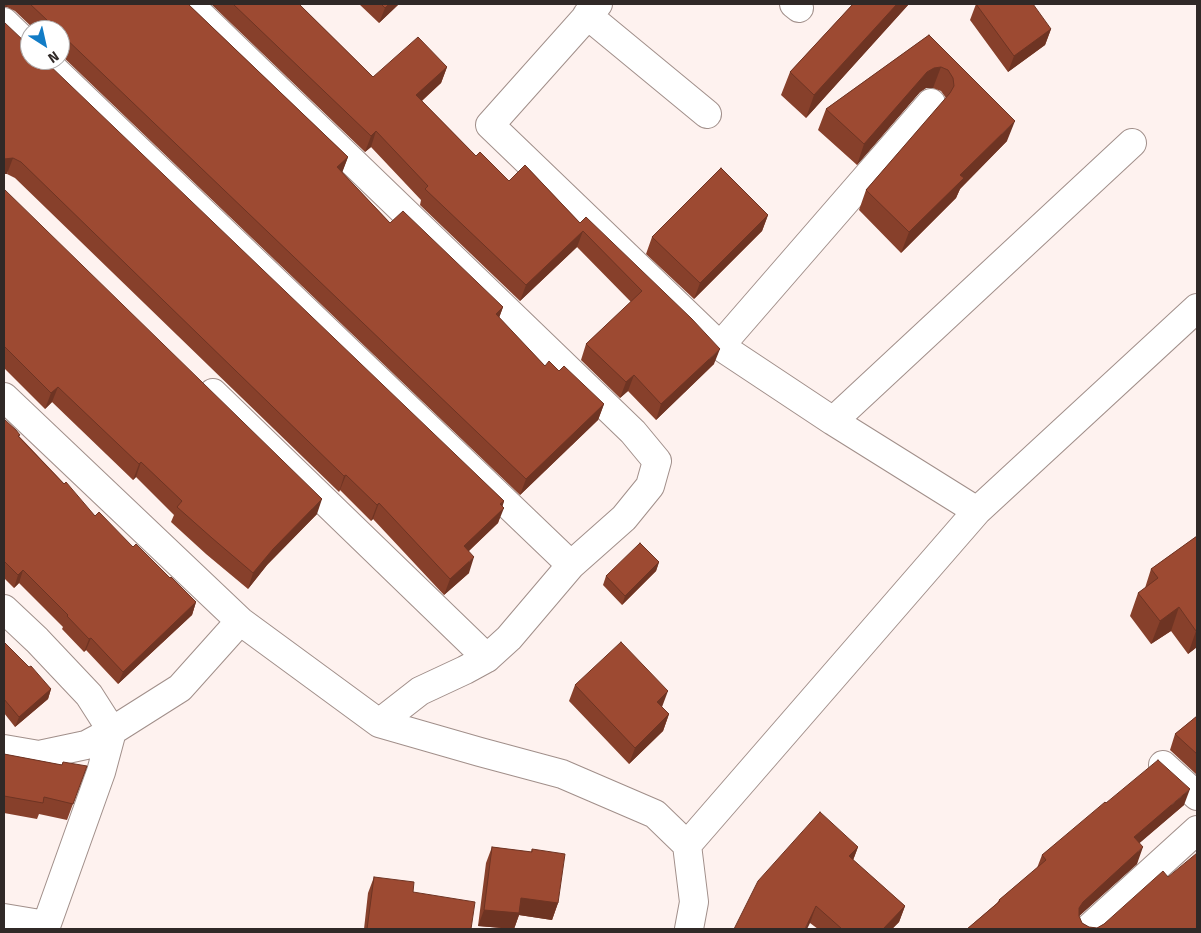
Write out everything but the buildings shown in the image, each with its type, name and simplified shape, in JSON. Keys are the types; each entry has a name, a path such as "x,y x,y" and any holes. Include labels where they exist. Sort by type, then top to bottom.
{"street":[{"path":"189,4 633,432 657,461 650,486 624,518 571,565 509,638 487,658 420,691 378,723"},
{"path":"707,114 592,10 490,125 720,346 833,421 977,511"},
{"path":"4,22 20,37"},
{"path":"54,70 571,565"},
{"path":"720,346 931,103"},
{"path":"833,421 1132,143"},
{"path":"687,846 977,511 1197,308"},
{"path":"196,376 487,658"},
{"path":"4,398 240,621 378,723 562,774 655,814 687,846 694,902 688,929"},
{"path":"4,609 37,640 89,695 112,730 101,772 46,927 4,918"},
{"path":"4,749 39,755 86,745 180,688 240,621"},
{"path":"1158,761 1197,796"},
{"path":"1088,929 1197,830"}]}
